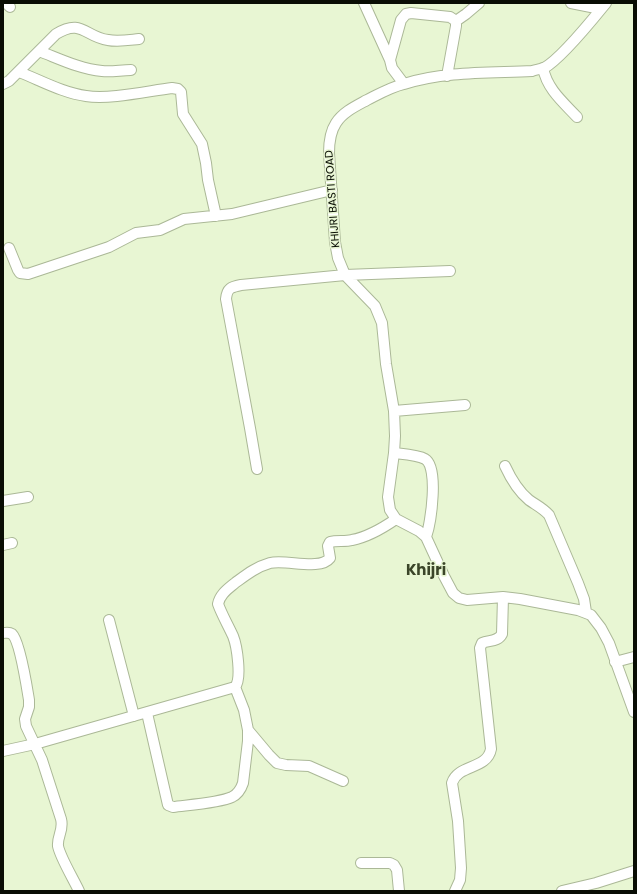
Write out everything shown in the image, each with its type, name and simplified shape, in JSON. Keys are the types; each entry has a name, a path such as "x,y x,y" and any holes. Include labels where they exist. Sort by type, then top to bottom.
{"street":[{"path":"364,3 390,60 392,68 404,84"},
{"path":"456,21 479,3"},
{"path":"571,3 604,6"},
{"name":"KHIJRI BASTI ROAD","path":"396,519 390,510 388,496 395,436 394,412 386,364 382,323 378,311 371,300 345,275 338,258 335,242 329,153 330,138 336,124 353,107 389,89 404,84 447,76 532,71 543,68 554,61 604,6"},
{"path":"390,60 401,20 406,14 411,13 450,17 456,21"},
{"path":"447,76 456,21"},
{"path":"3,84 19,72 56,34 70,28 84,30 107,40 139,39"},
{"path":"39,51 88,69 104,71 131,70"},
{"path":"543,68 545,78 549,86 577,117"},
{"path":"19,72 70,92 86,96 99,97 172,88 178,89 181,92 183,114 202,144 216,216"},
{"path":"9,248 20,273 28,274 109,247 136,233 160,230 184,219 232,214 332,190"},
{"path":"257,469 226,300 227,292 232,287 241,285 345,275 450,271"},
{"path":"394,412 465,405"},
{"path":"394,453 421,457 427,461 431,467 432,489 430,523 426,537"},
{"path":"505,466 517,488 549,515 578,582 584,599 586,612"},
{"path":"3,502 28,497"},
{"path":"3,751 35,744 235,687 239,677 236,654 234,641 218,604 222,595 254,569 271,563 286,562 314,565 328,561 330,558 328,546 330,542 349,541 360,538 384,527 396,519 419,531 426,537 444,576 456,597 463,600 503,597 520,598 586,612 595,619 601,628 634,712"},
{"path":"455,891 460,880 461,868 458,821 452,783 454,778 461,772 483,762 490,754 490,734 480,648 482,643 501,637 503,597"},
{"path":"109,620 134,716"},
{"path":"3,633 9,633 12,635 17,645 29,700 26,723 47,774 62,824 58,841 59,850 80,891"},
{"path":"615,662 634,657"},
{"path":"147,713 167,802 170,806 231,798 241,789 245,776 248,730 244,710 235,687"},
{"path":"248,730 268,755 277,762 286,765 309,766 343,782"},
{"path":"361,862 390,863 394,865 397,870 399,891"},
{"path":"562,891 596,887 634,872"}],"district":[{"name":"Khijri","path":"426,571"}]}
